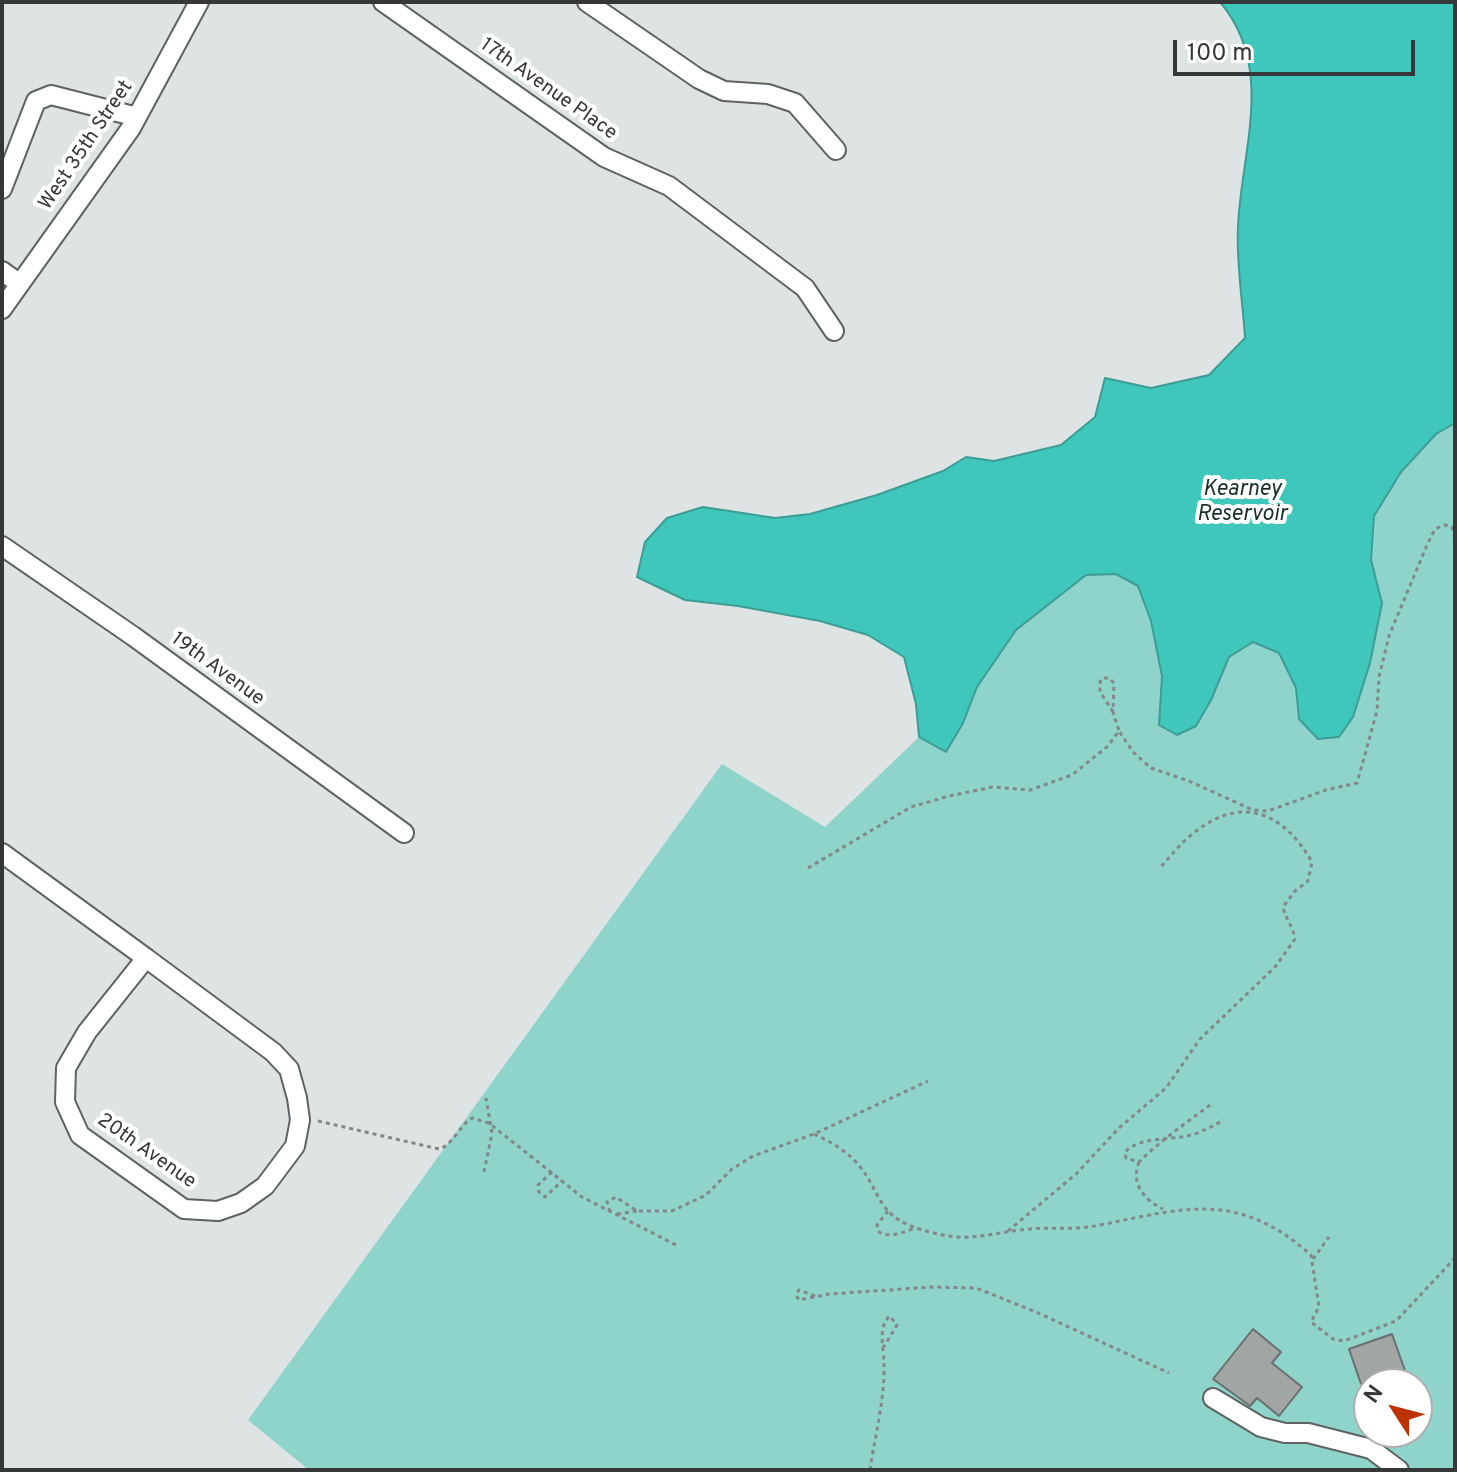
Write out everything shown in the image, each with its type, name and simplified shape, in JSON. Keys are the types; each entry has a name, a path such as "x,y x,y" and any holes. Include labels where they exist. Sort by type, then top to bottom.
{"street":[{"name":"West 35th Street","path":"2,309 137,117 199,2"},
{"name":"17th Avenue Place","path":"383,2 604,157 669,186 805,288 834,331"},
{"path":"587,2 699,79 724,91 768,94 795,103 836,150"},
{"path":"2,189 36,101 51,95 137,117"},
{"path":"2,271 20,284"},
{"name":"19th Avenue","path":"2,546 133,636 404,833"},
{"name":"20th Avenue","path":"2,853 146,958 273,1052 289,1069 300,1120 295,1146 265,1186 241,1203 218,1211 184,1209 80,1135 65,1102 66,1068 87,1032 146,958"},
{"path":"1213,1398 1261,1427 1285,1433 1308,1433 1371,1449 1399,1470"}],"path":[{"path":"1160,868 1189,836 1210,822 1253,810 1268,811 1326,790 1357,783 1377,711 1379,677 1389,636 1410,580 1435,529 1445,525 1452,527 1455,540"},
{"path":"1007,1232 1076,1174 1119,1128 1166,1088 1200,1039 1290,949 1295,939 1283,907 1295,891 1308,881 1312,862 1291,832 1279,822 1189,781 1151,768 1133,752 1119,731 1113,712 1098,690 1102,678 1109,678 1114,683 1113,712"},
{"path":"808,868 911,807 993,787 1030,790 1072,775 1108,746 1119,731"},
{"path":"608,1212 620,1215 637,1211 672,1211 689,1205 706,1195 732,1169 753,1156 814,1134 928,1081"},
{"path":"484,1172 492,1133 486,1098"},
{"path":"1167,1211 1150,1202 1138,1188 1135,1171 1139,1162 1210,1105"},
{"path":"314,1120 439,1149 446,1147 463,1123 472,1118 489,1123 582,1197 676,1245"},
{"path":"1139,1162 1126,1158 1125,1152 1130,1147 1202,1131 1224,1120"},
{"path":"814,1134 839,1146 853,1158 888,1211 917,1228 974,1238 1038,1228 1086,1228 1202,1207 1246,1216 1278,1229 1313,1259 1319,1307 1311,1322 1333,1339 1344,1341 1396,1321 1455,1258"},
{"path":"552,1172 538,1185 539,1192 545,1197 563,1180"},
{"path":"608,1212 607,1202 616,1197 637,1211"},
{"path":"888,1211 877,1225 879,1232 895,1234 917,1228"},
{"path":"1313,1259 1329,1237"},
{"path":"815,1296 933,1287 976,1288 1169,1373"},
{"path":"870,1470 882,1392 882,1330 890,1316 897,1325 883,1348"}],"shaded area":[{"path":"1455,423 1455,1470 309,1470 248,1420 722,764 825,827 919,737 946,751 963,723 977,687 1016,630 1086,575 1116,574 1138,586 1151,621 1162,676 1159,725 1211,700 1229,657 1253,642 1280,649 1296,688 1299,719 1353,717 1370,663 1382,603 1371,560 1374,516 1401,472 1436,434"}],"water":[{"name":"Kearney Reservoir","path":"1220,2 1455,2 1455,423 1436,434 1401,472 1374,516 1371,560 1382,603 1370,663 1353,717 1339,737 1318,739 1299,719 1296,688 1279,653 1253,642 1229,657 1196,726 1177,735 1159,725 1162,676 1151,621 1138,586 1116,574 1086,575 1016,630 977,687 963,723 946,752 919,737 916,704 904,657 868,635 820,621 685,600 637,577 645,542 667,518 703,507 775,518 810,514 877,495 943,471 966,457 994,461 1061,445 1095,417 1105,378 1151,388 1209,375 1245,338 1238,241 1251,82 1247,54 1237,28"}],"building":[{"path":"1253,1329 1281,1352 1272,1363 1302,1387 1279,1416 1257,1398 1250,1406 1213,1379"},
{"path":"1392,1334 1404,1368 1356,1368 1349,1349"}]}
